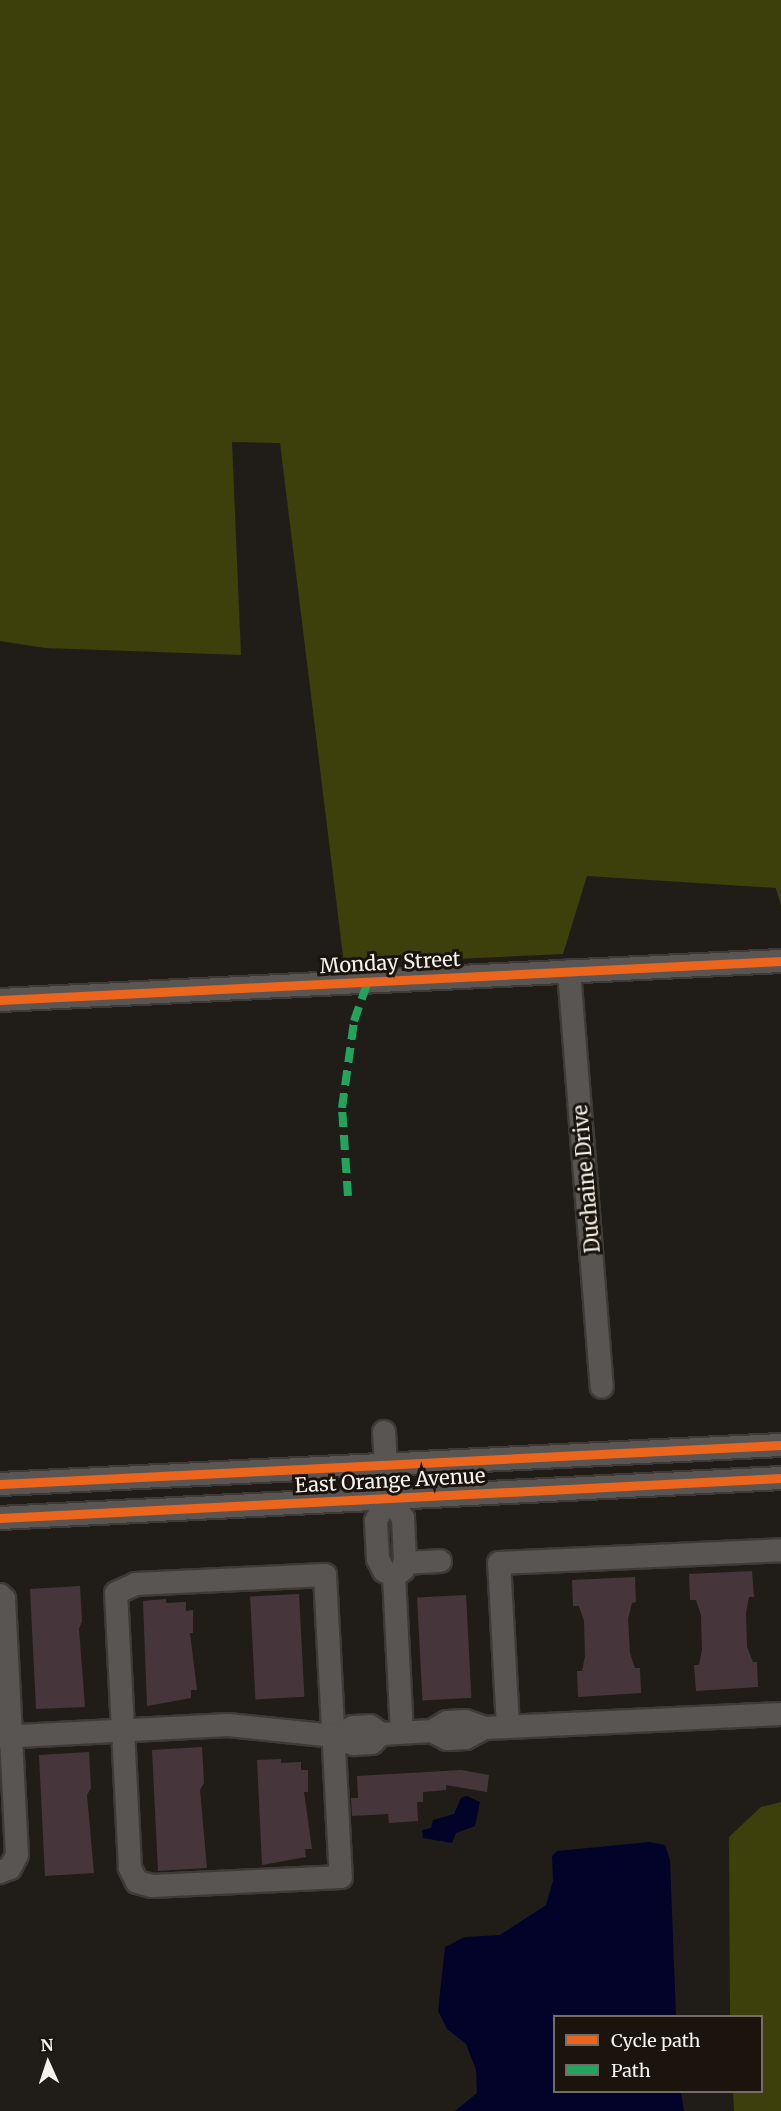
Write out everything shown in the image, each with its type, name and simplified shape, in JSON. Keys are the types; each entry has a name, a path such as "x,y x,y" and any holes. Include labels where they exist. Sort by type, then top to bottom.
{"street":[{"name":"Monday Street","path":"0,1000 781,961"},
{"name":"Duchaine Drive","path":"569,971 602,1387"},
{"path":"384,1432 388,1498 403,1518 392,1734"},
{"name":"East Orange Avenue","path":"0,1484 781,1445"},
{"name":"East Orange Avenue","path":"0,1518 781,1478"},
{"path":"508,1727 499,1563 781,1550"},
{"path":"399,1569 440,1561"},
{"path":"325,1575 334,1736 341,1877 152,1886 137,1882 130,1868 116,1593 136,1584 325,1575"},
{"path":"0,1595 4,1599 6,1737 17,1855 10,1868 0,1872"},
{"path":"6,1737 228,1725 334,1736 353,1727 370,1726 392,1734 432,1731 447,1722 465,1721 485,1728 781,1714"}],"shaded area":[{"path":"0,0 781,0 781,906 776,888 587,876 563,954 344,964 280,443 232,442 241,655 45,648 0,641"},
{"path":"781,1802 781,2111 734,2111 733,2093 763,2093 763,2015 730,2015 729,1837 761,1807"}],"water":[{"path":"467,1796 480,1802 475,1826 456,1833 452,1843 423,1838 422,1830 431,1828 433,1820 454,1814 461,1798"},
{"path":"649,1842 665,1845 670,1860 676,2015 553,2015 553,2093 681,2093 684,2111 455,2111 477,2093 476,2070 466,2044 447,2029 438,2011 445,1947 465,1937 500,1935 546,1905 553,1881 552,1856 557,1851"}],"building":[{"path":"752,1571 754,1597 749,1597 746,1613 747,1647 753,1662 757,1662 758,1687 696,1691 694,1665 699,1665 702,1650 701,1615 696,1600 690,1600 689,1574"},
{"path":"635,1577 636,1602 632,1603 628,1619 630,1653 635,1668 640,1668 641,1693 578,1697 577,1671 582,1671 585,1656 584,1621 579,1606 573,1606 572,1580"},
{"path":"80,1586 82,1621 79,1629 85,1707 36,1709 30,1589"},
{"path":"299,1594 304,1697 255,1699 250,1597"},
{"path":"466,1595 471,1698 422,1700 417,1598"},
{"path":"166,1599 166,1603 186,1602 186,1611 193,1610 193,1633 190,1633 197,1690 191,1690 191,1698 147,1706 143,1601"},
{"path":"202,1747 204,1783 200,1790 207,1868 158,1871 152,1750"},
{"path":"89,1752 91,1788 87,1795 94,1873 45,1876 39,1755"},
{"path":"281,1759 281,1763 301,1762 301,1770 308,1770 308,1792 304,1792 312,1849 305,1849 306,1857 262,1865 257,1760"},
{"path":"461,1770 489,1775 487,1792 446,1785 446,1790 423,1792 423,1802 417,1802 418,1821 389,1823 388,1814 352,1816 351,1798 358,1798 357,1776"}],"marked path":[{"path":"348,1196 342,1108 354,1021 368,981"}],"cycle path":[{"path":"0,1000 781,961"},
{"path":"0,1484 781,1445"},
{"path":"0,1518 781,1478"}]}
